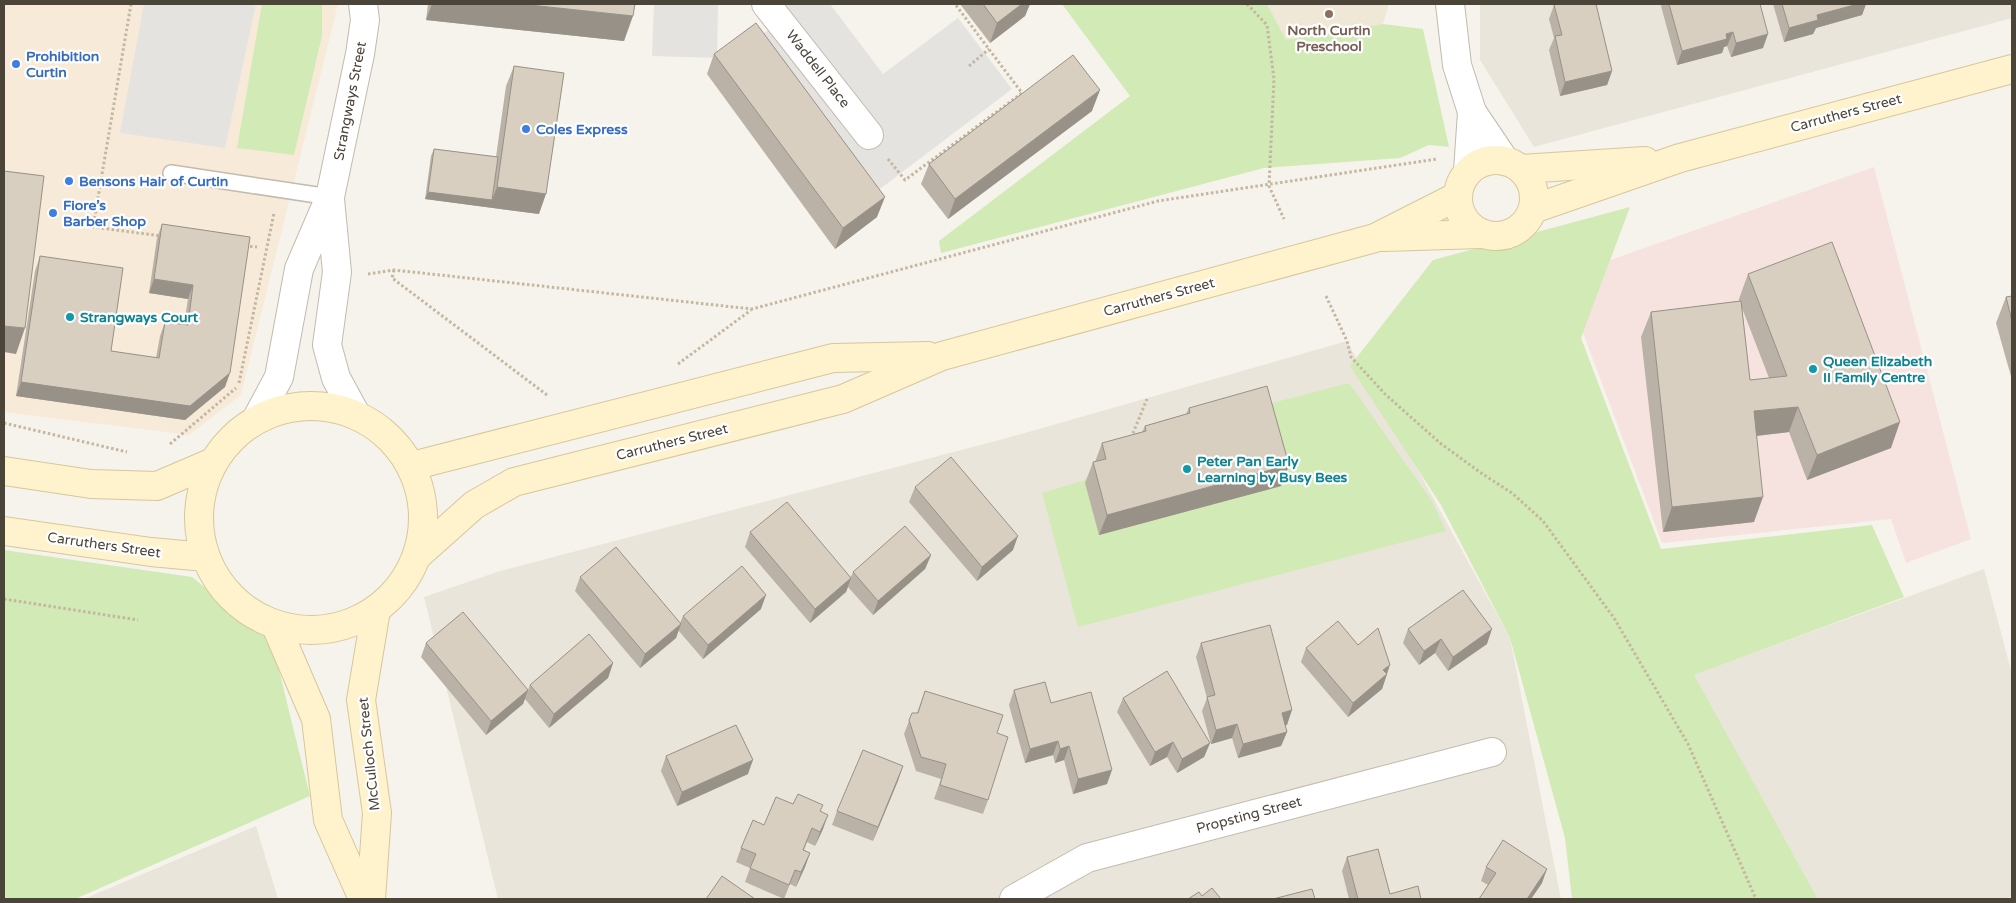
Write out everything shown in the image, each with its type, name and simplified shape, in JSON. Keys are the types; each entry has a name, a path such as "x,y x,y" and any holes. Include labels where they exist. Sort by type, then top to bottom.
{"main road":[{"name":"Carruthers Street","path":"1533,209 1680,158 2012,69"},
{"name":"Carruthers Street","path":"1514,165 1680,158"},
{"path":"1492,160 1514,165 1530,180 1534,190 1533,209 1527,221 1518,230 1506,235 1494,237 1481,234 1463,220 1457,201 1457,176 1479,164 1492,160"},
{"name":"Carruthers Street","path":"1375,238 1457,176"},
{"name":"Carruthers Street","path":"418,555 474,505 514,482 843,399 942,356 1375,238 1481,234"},
{"name":"Carruthers Street","path":"412,466 832,358 942,356"},
{"path":"293,407 333,407 355,413 388,434 412,466 424,503 418,555 399,590 376,610 341,627 302,631 276,626 242,608 215,579 205,557 198,518 213,462 238,432 256,420 293,407"},
{"path":"4,471 91,484 157,486 213,462"},
{"name":"Carruthers Street","path":"4,531 151,552 205,557"},
{"name":"McCulloch Street","path":"371,899 377,813 361,700 376,610"},
{"path":"276,626 316,720 328,820 363,899"}],"street":[{"name":"Strangways Street","path":"256,420 279,377 300,269 330,198 360,54 365,20 363,4"},
{"name":"Waddell Place","path":"766,4 869,135"},
{"path":"1450,4 1456,65 1472,112 1514,165"},
{"path":"1457,176 1472,112"},
{"name":"Strangways Street","path":"330,198 337,272 327,345 336,378 355,413"},
{"name":"Propsting Street","path":"1014,899 1087,858 1492,752"}],"lane":[{"path":"171,173 330,198"}],"path":[{"path":"131,4 92,227 170,237"},
{"path":"869,135 905,180 1022,93 955,4"},
{"path":"1247,4 1267,25 1274,79 1269,186 1284,219"},
{"path":"969,66 989,49"},
{"path":"676,365 752,310 1158,201 1269,186 1430,159 1457,176"},
{"path":"169,446 238,386 279,190"},
{"path":"238,245 257,247"},
{"path":"365,275 394,270 752,310"},
{"path":"394,270 392,278 546,395"},
{"path":"1326,296 1347,341 1351,357 1385,394 1440,443 1481,473 1512,492 1543,520 1614,618 1688,744 1756,899"},
{"path":"1129,444 1147,399"},
{"path":"4,600 138,620"}],"shaded area":[{"path":"4,4 338,4 241,395 189,435 4,412"},
{"path":"144,4 256,4 225,148 120,133"},
{"path":"654,4 718,4 717,58 652,56"},
{"path":"750,4 830,4 883,74 958,18 1012,89 864,201 751,45 769,29"},
{"name":"North Curtin Preschool","path":"1267,4 1389,4 1383,24 1286,41"},
{"path":"1480,4 2012,4 2012,18 1534,147 1480,60"},
{"path":"1874,167 1971,539 1906,563 1891,519 1662,543 1562,277"},
{"path":"1347,341 1510,638 1561,899 498,899 424,597 500,571 1007,438"},
{"path":"1984,569 2012,674 2012,899 1818,899 1693,675"},
{"path":"256,826 278,899 84,899"}],"green space":[{"path":"262,4 322,4 322,36 294,155 237,148"},
{"path":"1062,4 1267,4 1286,40 1383,24 1423,29 1449,147 1429,145 1400,158 1264,168 941,253 939,241 1130,96"},
{"path":"1630,207 1581,338 1661,549 1872,525 1904,597 1694,675 1818,899 1572,899 1565,838 1510,638 1441,505 1350,366 1433,260"},
{"path":"1349,383 1432,501 1446,531 1078,627 1042,493 1098,476 1260,406"},
{"path":"4,550 192,577 272,642 310,796 75,899 4,899"}],"building":[{"path":"521,4 635,4 633,16"},
{"path":"983,4 1022,4 997,23"},
{"path":"1596,4 1612,71 1565,82 1555,36 1562,35 1554,5"},
{"path":"1669,4 1760,4 1768,34 1736,43 1733,32 1726,34 1727,39 1682,51"},
{"path":"1782,4 1858,4 1817,15 1818,20 1789,28"},
{"path":"756,23 885,197 843,228 714,54"},
{"path":"1073,55 1100,90 955,199 929,164"},
{"name":"Coles Express","path":"514,66 564,73 546,194 497,187"},
{"path":"434,149 498,157 492,200 428,192"},
{"path":"4,171 44,176 25,328 4,326"},
{"name":"Strangways Court","path":"162,224 250,237 230,373 190,406 21,382 40,256 123,268 111,351 159,358 165,322 188,325 193,285 154,279"},
{"name":"Queen Elizabeth II Family Centre","path":"1832,242 1900,422 1817,455 1798,407 1754,411 1763,497 1672,507 1651,312 1741,301 1750,380 1787,376 1748,274"},
{"path":"2012,296 2012,321 2006,297"},
{"name":"Peter Pan Early Learning by Busy Bees","path":"1267,386 1289,465 1107,515 1093,462 1106,459 1102,443 1146,431 1145,426 1190,413 1189,408"},
{"path":"951,457 1018,536 982,567 915,487"},
{"path":"787,502 851,578 815,609 750,532"},
{"path":"905,526 931,555 878,601 853,572"},
{"path":"616,547 681,624 645,654 580,577"},
{"path":"742,566 766,595 708,645 683,616"},
{"path":"1463,590 1492,629 1453,657 1441,639 1424,651 1408,629"},
{"path":"463,612 528,690 491,721 426,643"},
{"path":"1338,621 1358,645 1378,628 1390,665 1383,670 1387,674 1353,703 1306,648"},
{"path":"1270,625 1292,710 1282,713 1287,732 1243,744 1237,724 1216,730 1207,697 1215,695 1201,643"},
{"path":"589,634 613,663 554,714 530,685"},
{"path":"1167,671 1210,743 1182,759 1173,742 1155,752 1123,698"},
{"path":"1045,682 1051,703 1091,692 1112,770 1078,779 1069,746 1060,749 1058,741 1030,749 1014,690"},
{"path":"925,691 1003,715 997,733 1008,737 988,800 940,785 946,764 921,757 909,720 912,713 918,713"},
{"path":"736,725 753,760 682,792 666,756"},
{"path":"863,750 903,766 878,827 837,811"},
{"path":"798,794 823,805 820,811 828,815 820,832 812,828 803,850 810,853 801,872 795,870 789,885 750,868 756,854 741,848 753,820 764,825 776,797 793,804"},
{"path":"1503,840 1547,869 1527,899 1479,899 1496,873 1486,867"},
{"path":"1378,849 1390,894 1418,886 1421,899 1358,899 1347,857"},
{"path":"722,876 755,899 706,899"},
{"path":"1212,888 1221,899 1188,899 1199,892 1202,896"},
{"path":"1312,889 1315,899 1273,899"}],"place":[{"name":"North Curtin Preschool","path":"1329,14"},
{"name":"Prohibition Curtin","path":"16,64"},
{"name":"Coles Express","path":"526,129"},
{"name":"Bensons Hair of Curtin","path":"69,181"},
{"name":"Fiore’s Barber Shop","path":"53,213"},
{"name":"Strangways Court","path":"70,317"},
{"name":"Queen Elizabeth II Family Centre","path":"1813,369"},
{"name":"Peter Pan Early Learning by Busy Bees","path":"1187,469"}]}
